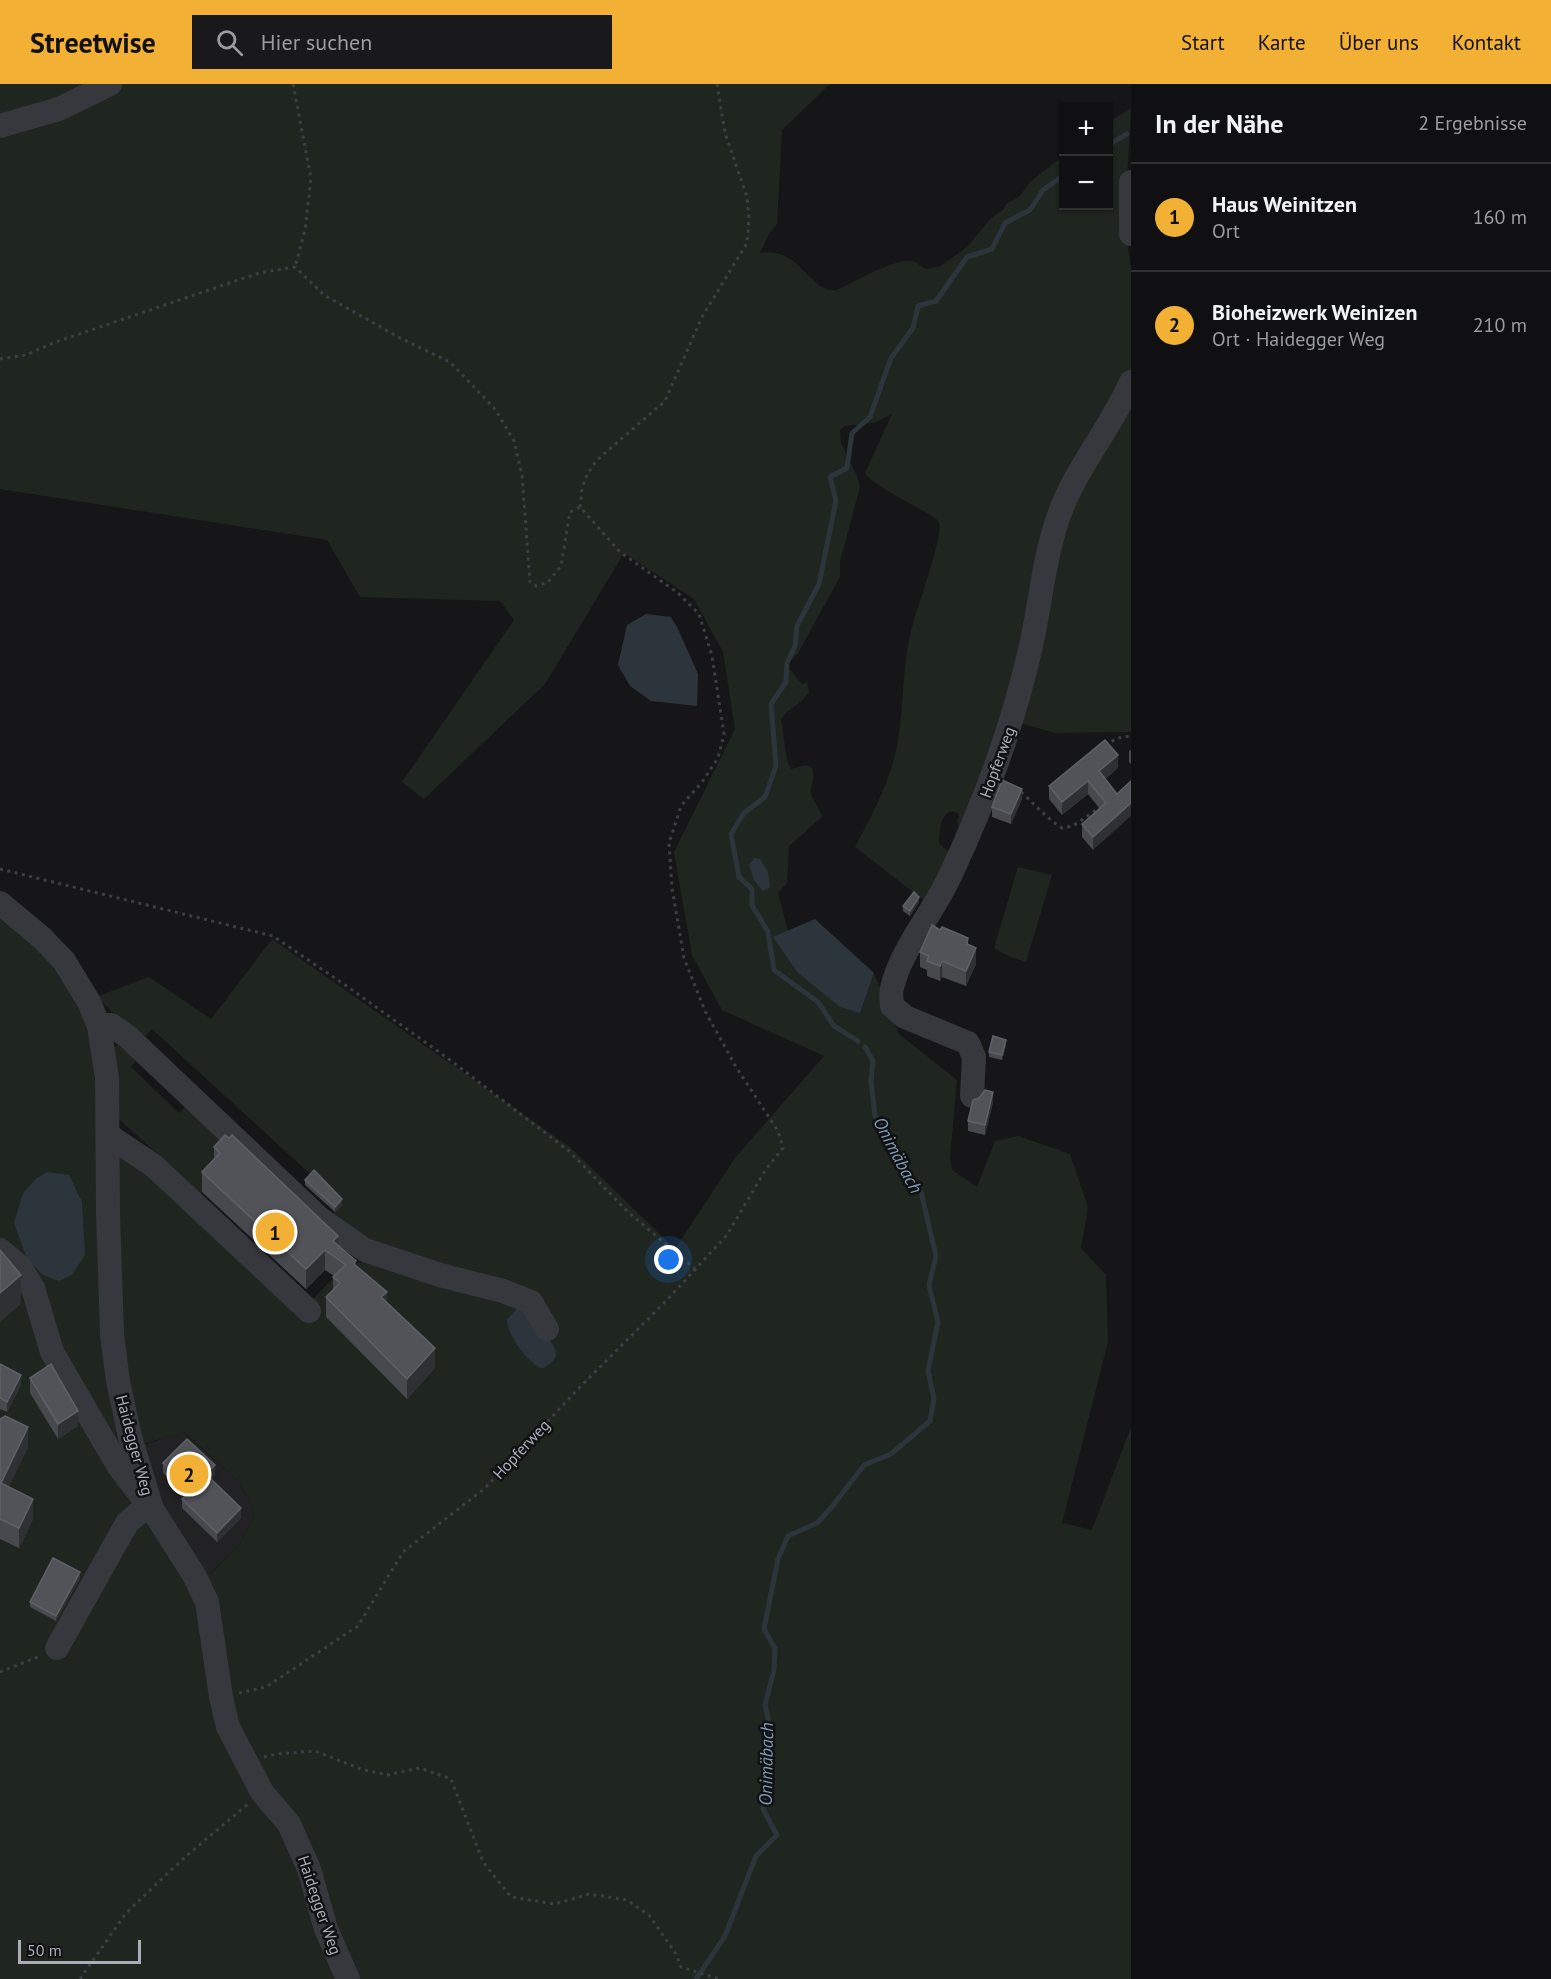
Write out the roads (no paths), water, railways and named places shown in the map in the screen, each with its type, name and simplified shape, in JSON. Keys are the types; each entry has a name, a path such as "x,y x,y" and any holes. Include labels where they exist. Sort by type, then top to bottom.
{"street":[{"path":"0,126 59,110 110,84"},
{"path":"1131,182 1131,234"},
{"name":"Hopferweg","path":"972,1096 974,1057 968,1043 905,1017 892,1006 891,990 902,960 949,879 996,768 1014,715 1057,521 1079,473 1115,414 1131,382"},
{"name":"Haidegger Weg","path":"0,903 42,938 64,961 89,1002 99,1026 107,1078 112,1334 118,1381 130,1437 152,1509 194,1575 207,1602 221,1697 228,1727 262,1792 289,1824 309,1869 326,1929 348,1979"},
{"path":"99,1026 111,1025 127,1036 319,1218 365,1250 531,1302 547,1329"},
{"path":"108,1135 154,1166 309,1311"},
{"path":"0,1250 20,1267 33,1288 52,1352 119,1467 152,1509 140,1512 127,1523 57,1648"}],"waterway":[{"name":"Onimäbach","path":"1113,142 1127,134"},
{"name":"Onimäbach","path":"858,1041 834,1026 818,1002 774,970 768,932 752,905 752,889 739,877 731,834 744,813 765,797 776,766 771,704 786,682 787,663 795,646 797,626 819,584 836,501 830,477 847,468 852,433 870,417 891,358 913,328 918,306 936,301 967,257 992,249 1005,223 1030,210 1043,190 1059,179"},
{"name":"Onimäbach","path":"696,1979 725,1936 756,1856 777,1835 763,1809 770,1727 765,1705 774,1670 775,1649 764,1629 778,1559 788,1536 817,1523 864,1465 891,1454 930,1421 934,1399 928,1371 938,1322 929,1285 936,1256 921,1192 875,1116 871,1081 873,1061 865,1047"}],"place":[{"name":"Haus Weinitzen","path":"275,1232"},
{"name":"Bioheizwerk Weinizen","path":"189,1474"}]}
